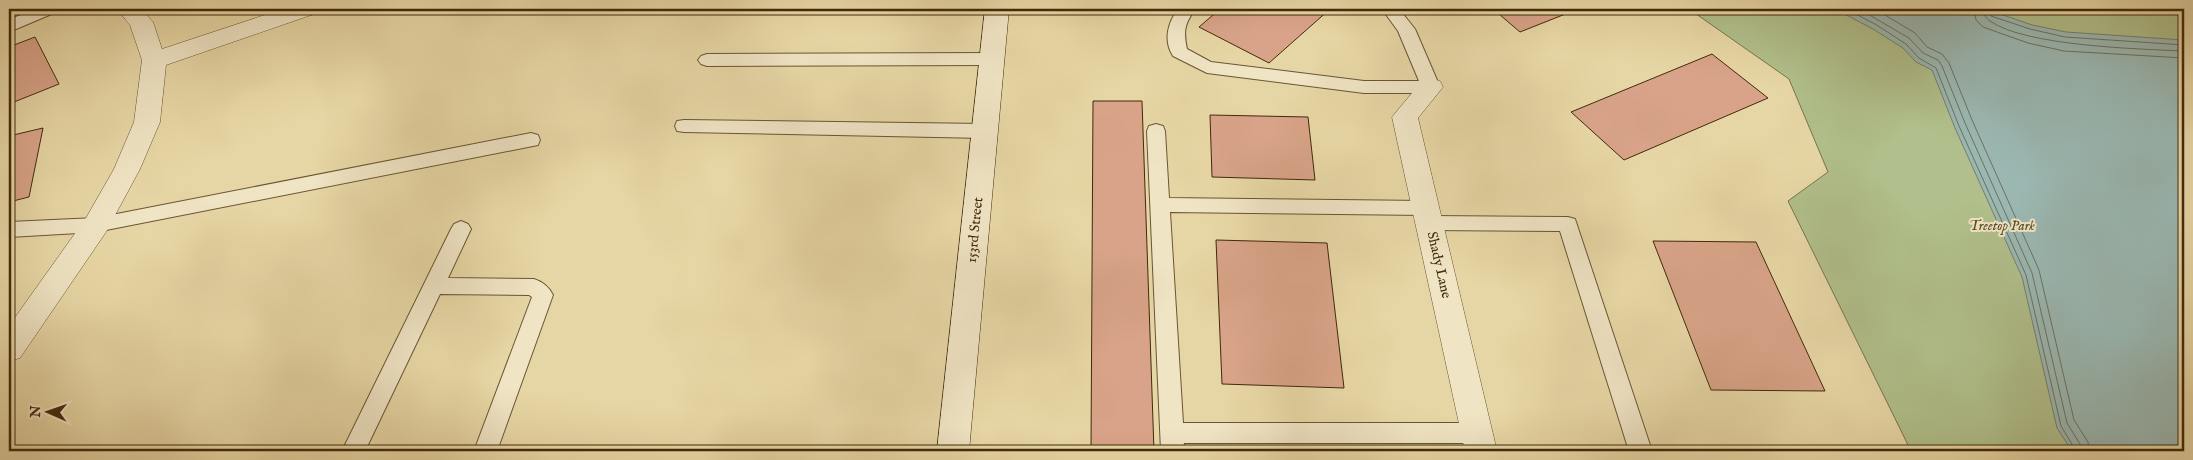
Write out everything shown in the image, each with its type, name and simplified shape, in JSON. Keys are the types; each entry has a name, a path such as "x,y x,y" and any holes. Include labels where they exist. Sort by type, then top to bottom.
{"street":[{"path":"9,349 96,225 127,169 147,122 154,60 141,22 128,9"},
{"path":"154,60 306,9"},
{"name":"153rd Street","path":"953,451 997,9"},
{"name":"Shady Lane","path":"1431,87 1405,117 1479,442"}],"lane":[{"path":"9,27 48,9"},
{"path":"1187,9 1180,15 1175,36 1179,52 1207,67 1364,87 1431,87 1406,29 1390,9"},
{"path":"707,60 992,60"},
{"path":"684,126 985,131"},
{"path":"1156,131 1172,442 1479,442"},
{"path":"9,230 96,225 531,140"},
{"path":"1160,205 1427,215 1568,224 1641,451"},
{"path":"353,451 461,229"},
{"path":"434,286 534,287 544,295 486,451"}],"green space":[{"name":"Treetop Park","path":"1689,9 2184,9 2184,451 1911,451 1788,201 1828,172 1789,79"}],"water":[{"path":"1835,9 1986,9 2032,25 2066,32 2184,40 2184,451 2072,451 2057,428 2022,277 1955,128 1932,70 1916,62 1903,48 1873,29"}],"building":[{"path":"1220,9 1330,9 1269,63 1199,27"},
{"path":"1493,9 1578,9 1520,32"},
{"path":"35,37 59,84 9,104 9,47"},
{"path":"1712,54 1768,98 1624,160 1571,112"},
{"path":"1093,101 1142,101 1154,451 1091,451"},
{"path":"1210,115 1308,117 1315,180 1212,177"},
{"path":"43,128 29,197 9,202 9,136"},
{"path":"1216,240 1327,243 1344,388 1222,384"},
{"path":"1653,241 1756,242 1825,391 1711,390"}]}
